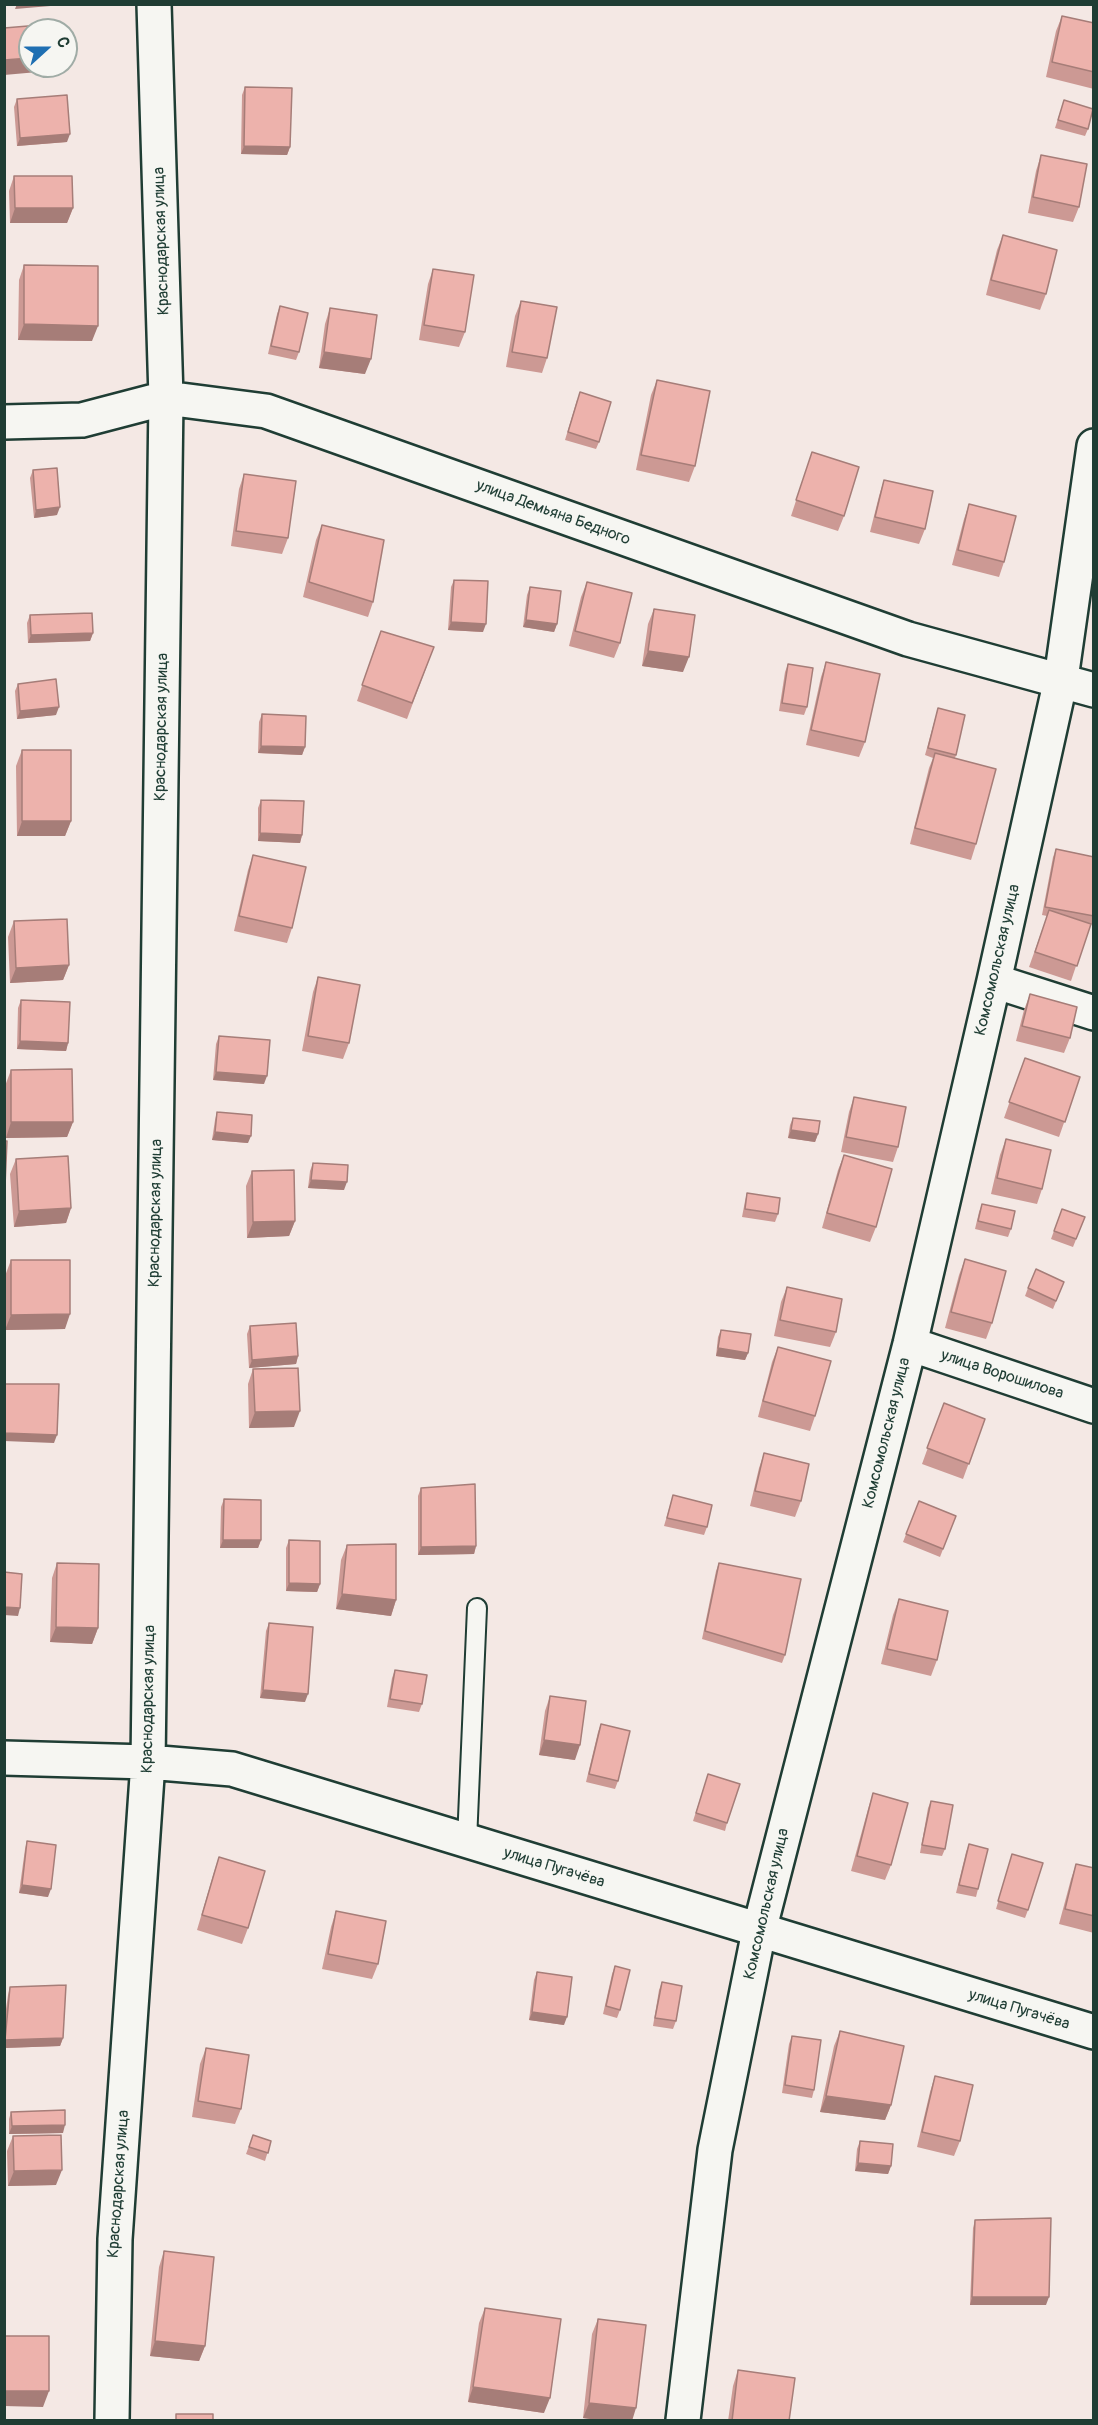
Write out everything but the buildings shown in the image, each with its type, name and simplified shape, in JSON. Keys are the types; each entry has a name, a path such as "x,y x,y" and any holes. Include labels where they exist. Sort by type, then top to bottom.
{"street":[{"name":"Краснодарская улица","path":"112,2421 115,2239 148,1762 166,398 154,4"},
{"name":"улица Демьяна Бедного","path":"4,422 82,420 166,398 266,411 908,639 1061,679 1094,690"},
{"name":"Комсомольская улица","path":"683,2421 715,2150 759,1930 910,1344 994,981 1061,679 1094,446"},
{"path":"994,981 1094,1012"},
{"name":"улица Ворошилова","path":"910,1344 1094,1406"},
{"name":"улица Пугачёва","path":"4,1758 148,1762 232,1769 1094,2032"}],"lane":[{"path":"467,1841 477,1608"}]}
